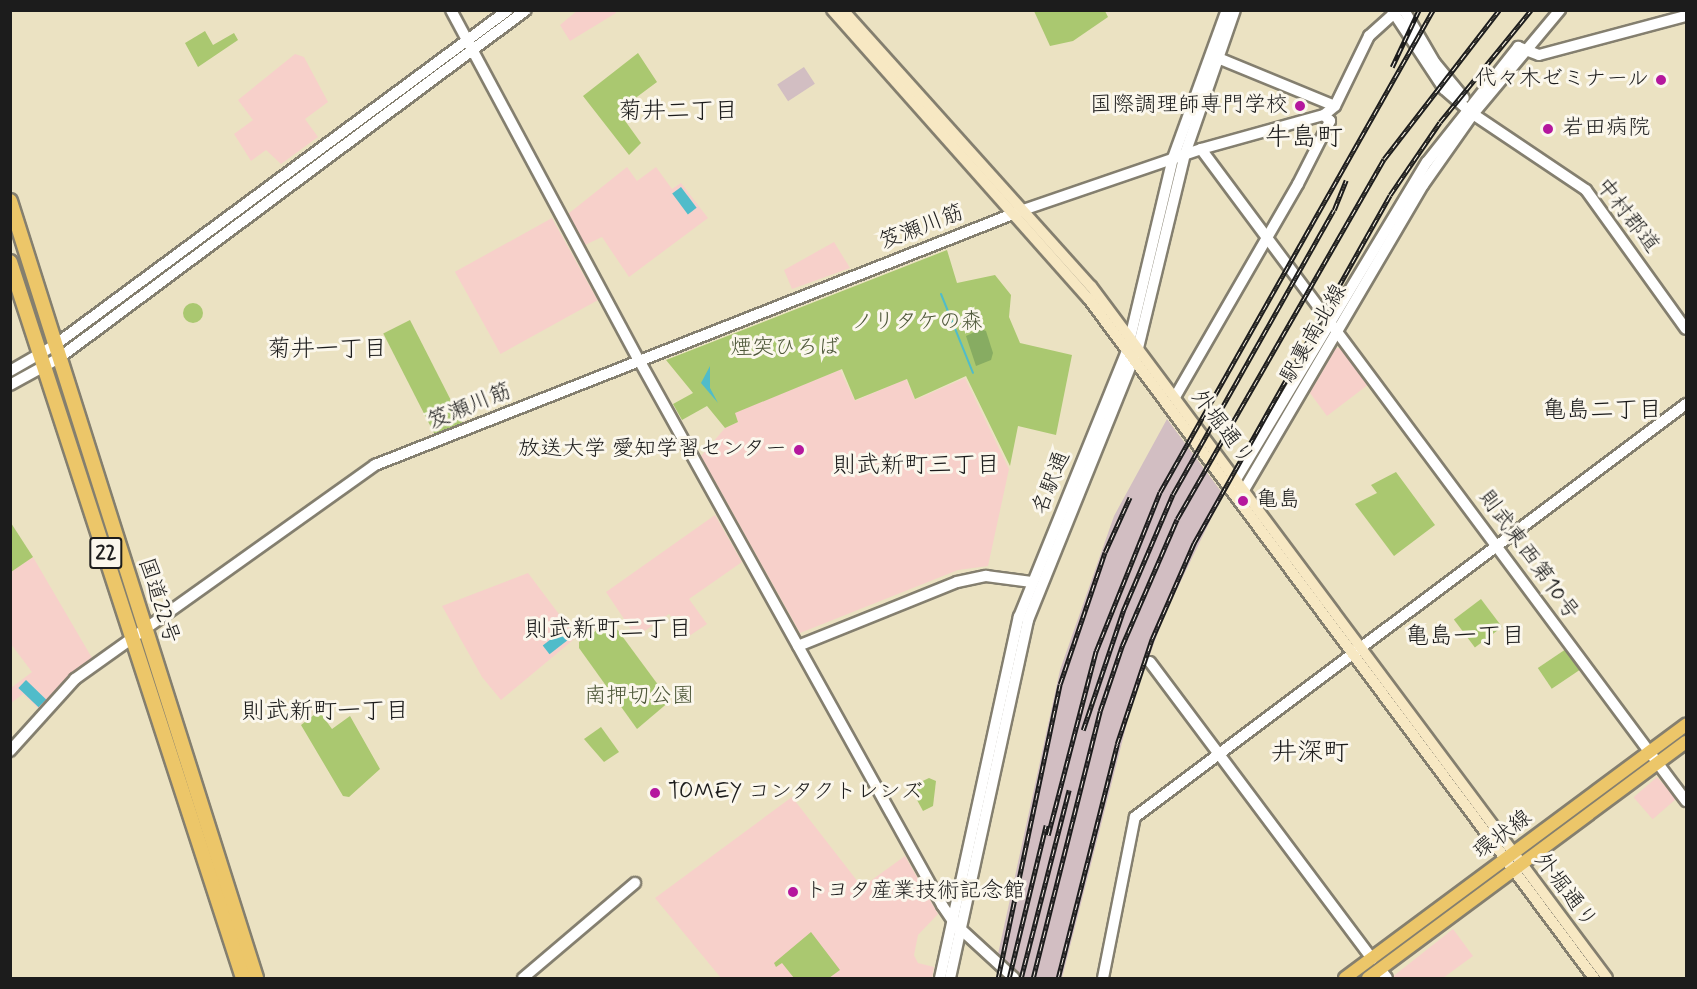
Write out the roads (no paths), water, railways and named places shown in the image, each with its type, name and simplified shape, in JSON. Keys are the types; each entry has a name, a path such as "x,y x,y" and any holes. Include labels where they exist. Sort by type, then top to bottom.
{"highway":[{"name":"国道22号","path":"10,201 256,978"},
{"name":"国道22号","path":"10,262 243,978"}],"main road":[{"name":"外堀通り","path":"832,10 1018,212 1091,286 1175,397 1236,487 1509,857 1594,978"},
{"name":"外堀通り","path":"843,10 1018,212 1088,297 1130,356 1236,487"},
{"name":"環状線","path":"1345,978 1686,725"},
{"name":"環状線","path":"1368,978 1384,974 1517,868 1686,742"},
{"name":"外堀通り","path":"1517,868 1607,978"}],"street":[{"path":"451,10 639,360 798,646 958,926 1014,978"},
{"path":"469,45 508,10"},
{"path":"10,385 469,45 526,10"},
{"name":"名駅通","path":"940,978 958,926 1028,620 1130,356 1130,338 1173,158 1227,10"},
{"name":"名駅通","path":"950,978 1008,657 1032,582 1130,356 1138,348 1185,154 1235,10"},
{"path":"1419,182 1472,109 1522,50 1560,10"},
{"path":"1218,58 1335,106 1369,36 1397,11"},
{"name":"中村郡道","path":"1397,11 1430,70 1489,124 1586,190 1686,329"},
{"path":"1522,50 1539,55 1686,16"},
{"name":"笈瀬川筋","path":"10,751 75,678 375,465 1018,212 1185,154 1324,115 1335,106"},
{"path":"1175,397 1267,237 1330,121 1324,115"},
{"name":"則武東西第10号","path":"1201,149 1686,801"},
{"name":"駅裏南北線","path":"1236,487 1330,321 1419,182"},
{"name":"駅裏南北線","path":"1236,487 1338,331 1419,182"},
{"path":"10,371 43,360"},
{"path":"1103,978 1135,817 1685,405"},
{"path":"798,646 972,578 1006,576 1032,582"},
{"path":"1150,662 1372,958"},
{"path":"523,978 635,883"}],"water":[{"path":"681,187 697,208 688,214 672,194"},
{"path":"710,366 710,388 718,403 701,383"},
{"path":"564,629 571,638 549,654 543,646"},
{"path":"26,680 46,699 39,707 18,688"}],"waterway":[{"path":"941,294 973,373"}],"railway":[{"path":"1392,67 1419,10"},
{"path":"1048,835 1096,651 1160,492 1433,10"},
{"path":"1033,978 1100,711 1122,646 1177,519 1384,159 1499,10"},
{"path":"1058,978 1117,744 1152,639 1194,543 1390,195 1440,122 1531,10"},
{"path":"1083,730 1123,611 1173,494 1334,210 1346,180"},
{"path":"998,978 1060,684 1105,552 1130,497"},
{"path":"1021,978 1069,790"},
{"path":"1009,978 1046,825"}],"place":[{"name":"代々木ゼミナール","path":"1661,80"},
{"name":"国際調理師専門学校","path":"1300,106"},
{"name":"岩田病院","path":"1548,129"},
{"name":"放送大学 愛知学習センター","path":"799,450"},
{"name":"亀島","path":"1243,501"},
{"name":"TOMEY コンタクトレンズ","path":"655,793"},
{"name":"トヨタ産業技術記念館","path":"793,892"}],"district":[{"name":"菊井二丁目","path":"678,112"},
{"name":"牛島町","path":"1304,139"},
{"name":"菊井一丁目","path":"327,350"},
{"name":"亀島二丁目","path":"1602,411"},
{"name":"則武新町三丁目","path":"916,466"},
{"name":"則武新町二丁目","path":"608,630"},
{"name":"亀島一丁目","path":"1465,637"},
{"name":"則武新町一丁目","path":"325,712"},
{"name":"井深町","path":"1310,754"}],"park label":[{"name":"ノリタケの森","path":"917,323"},
{"name":"煙突ひろば","path":"785,349"},
{"name":"南押切公園","path":"639,697"}]}
